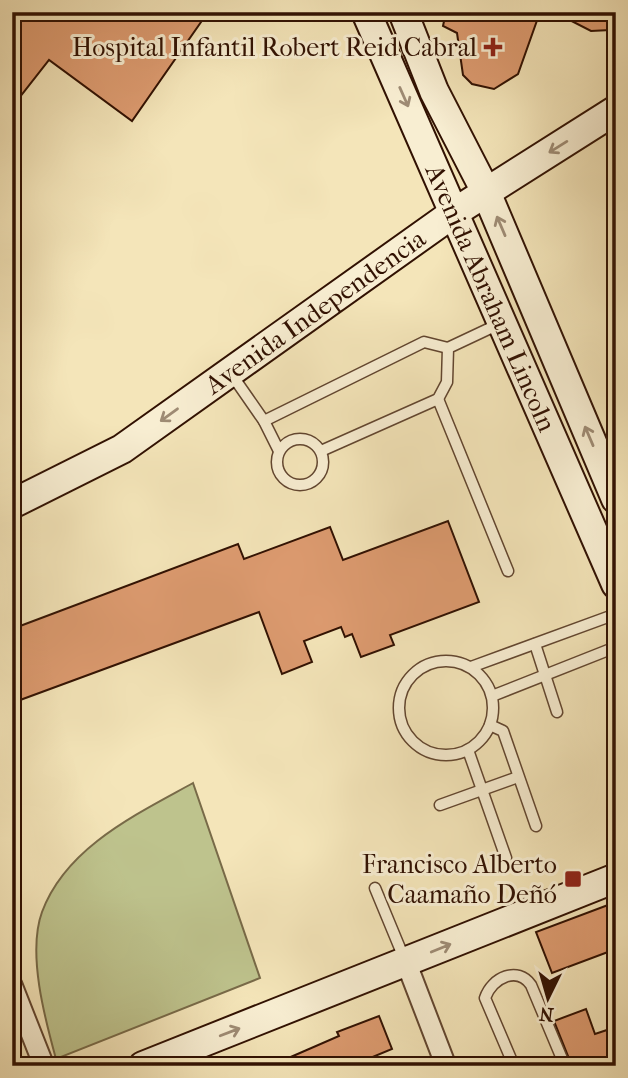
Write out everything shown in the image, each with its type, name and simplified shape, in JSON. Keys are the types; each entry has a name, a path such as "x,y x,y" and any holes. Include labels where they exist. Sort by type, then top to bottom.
{"main road":[{"name":"Avenida Abraham Lincoln","path":"366,12 455,212"},
{"name":"Avenida Abraham Lincoln","path":"403,12 434,91 486,192 616,499"},
{"name":"Avenida Independencia","path":"12,504 122,449 455,212 616,110"},
{"name":"Avenida Abraham Lincoln","path":"502,323 616,584"},
{"path":"143,1066 616,878"}],"street":[{"path":"406,962 446,1066"},
{"path":"12,985 44,1066"}],"lane":[{"path":"455,212 616,592"},
{"path":"264,421 424,342 448,348 502,323"},
{"path":"321,451 438,399 447,382 448,348"},
{"path":"230,372 264,421 279,451 279,472 290,482 304,484 321,472 321,451 317,445 304,438 289,441 279,451"},
{"path":"438,399 508,571"},
{"path":"471,667 616,614"},
{"path":"535,644 557,712"},
{"path":"492,696 616,647"},
{"path":"454,661 471,667 484,680 492,696 490,725 481,739 468,750 424,754 408,735 399,715 400,697 407,681 419,668 436,662 454,661"},
{"path":"490,725 503,731 536,825"},
{"path":"468,750 506,858"},
{"path":"440,806 519,777"},
{"path":"375,888 406,962"},
{"path":"514,1066 485,998 494,983 514,973 523,975 531,985 565,1066"}],"green space":[{"path":"193,783 260,978 56,1059 39,986 36,947 42,912 53,889 68,869 106,835 127,820"}],"building":[{"path":"12,12 208,12 132,121 49,60 12,107"},
{"name":"Hospital Infantil Robert Reid Cabral","path":"446,12 540,12 518,74 494,89 472,84 463,75 457,33 443,26"},
{"path":"554,12 611,12 610,30 591,31"},
{"path":"448,521 479,602 390,635 394,645 361,657 352,634 345,637 341,627 304,641 312,662 282,674 259,612 12,703 12,629 238,544 244,559 330,527 343,560"},
{"path":"616,902 616,949 552,973 536,932"},
{"path":"586,1009 595,1034 616,1027 616,1066 572,1066 554,1021"},
{"path":"379,1016 392,1049 351,1066 270,1066 339,1036 337,1032"}],"place":[{"name":"Hospital Infantil Robert Reid Cabral","path":"493,47"},
{"name":"Francisco Alberto Caamaño Deñó","path":"573,879"}]}
